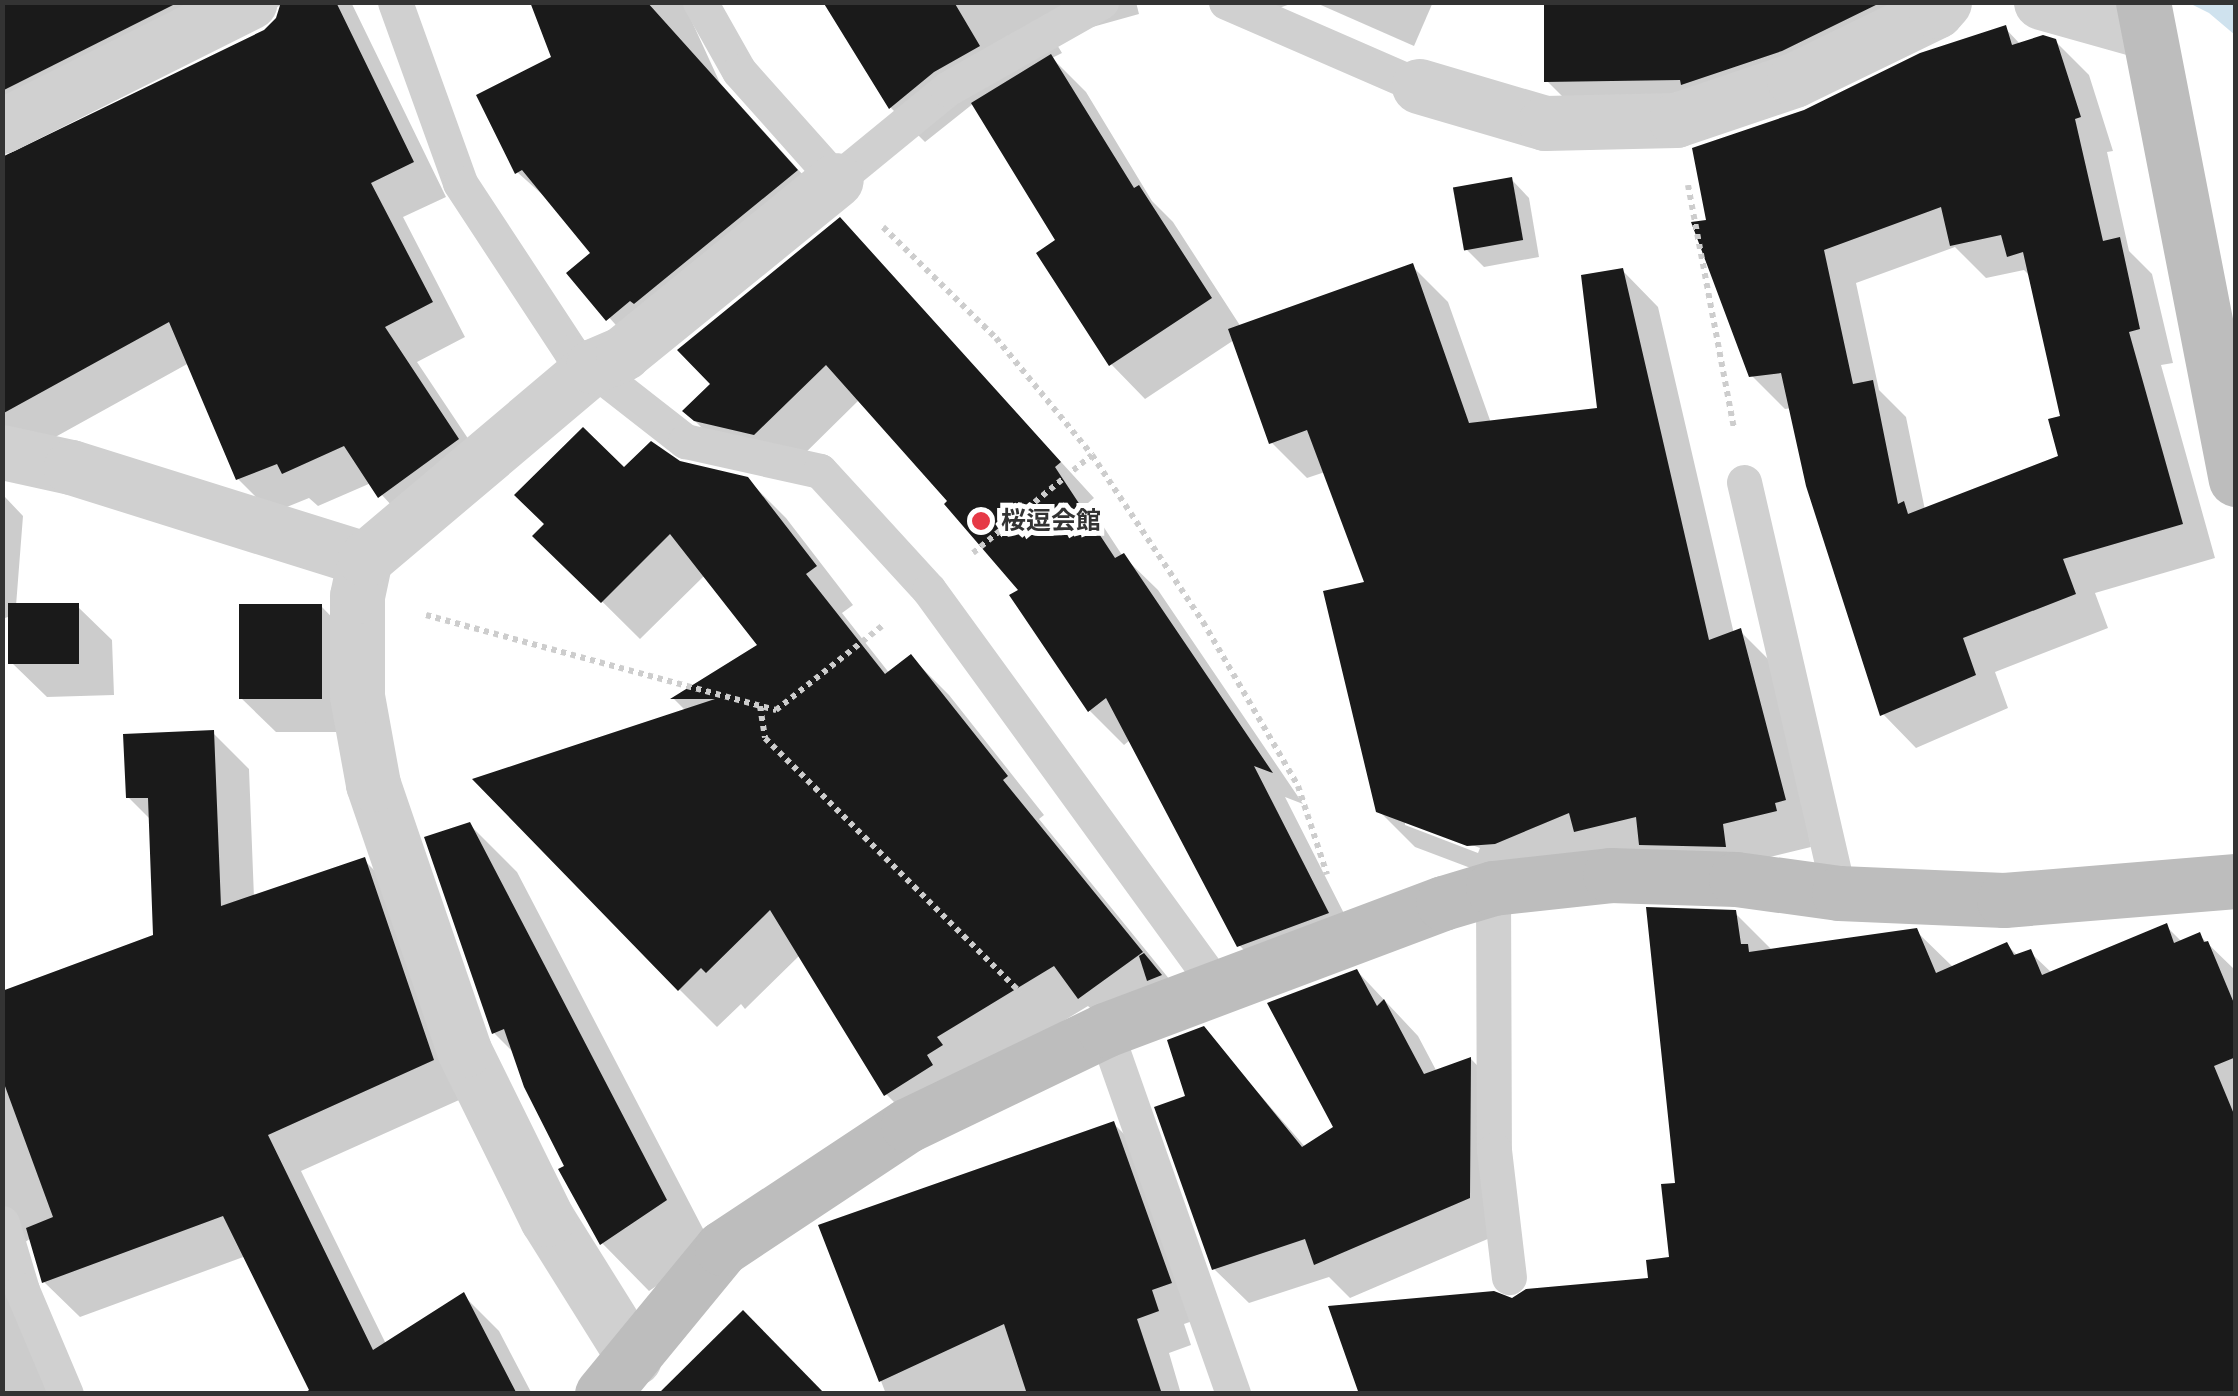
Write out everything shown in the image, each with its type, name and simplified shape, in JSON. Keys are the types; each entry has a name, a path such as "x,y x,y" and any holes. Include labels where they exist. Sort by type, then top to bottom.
{"street":[{"path":"2,126 250,2"},
{"path":"1420,86 1545,123 1676,120 1794,80 1936,11 1944,2"},
{"path":"2041,2 2145,16 2236,480"},
{"path":"836,180 623,354 593,366 361,578 357,696 374,784 464,1050 618,1376 722,1248 908,1125 1088,1037 1347,936 1494,888 1610,874 1736,879 1839,892 2004,900 2236,881"},
{"path":"2,452 71,467 361,578"}],"lane":[{"path":"395,2 460,183 572,352 685,441 820,471 929,590 1217,986"},
{"path":"700,2 739,71 836,180 947,90 1101,2"},
{"path":"1226,2 1420,86"},
{"path":"1744,482 1839,892"},
{"path":"1494,888 1494,1150 1510,1278"},
{"path":"1088,1037 1234,1394"},
{"path":"2,1223 22,1290 66,1394"}],"path":[{"path":"1676,120 1744,482"},
{"path":"836,180 996,338 1092,455 1204,622 1298,786 1347,936"},
{"path":"361,578 776,710 1092,455"},
{"path":"760,706 765,738 1088,1037"}],"water":[{"path":"2189,3 2235,3 2235,35 2209,13"}],"building":[{"path":"2,2 179,2 2,91"},
{"path":"281,2 336,2 414,162 371,183 433,302 385,327 459,439 378,498 344,446 282,474 277,464 236,480 169,322 2,414 2,157 264,30 276,18"},
{"path":"530,2 647,2 798,170 634,304 630,301 606,321 566,273 590,253 522,170 515,174 476,95 551,57"},
{"path":"823,2 954,2 980,46 934,72 889,109"},
{"path":"1544,2 1882,2 1782,51 1681,85 1680,80 1544,82"},
{"path":"2006,25 2012,45 2043,35 2056,39 2081,117 2075,119 2103,241 2120,237 2140,329 2129,332 2183,524 2063,559 2076,594 1963,638 1976,675 1880,716 1806,486 1781,373 1749,377 1691,222 1706,220 1692,148 1804,110 1920,53","holes":["1941,207 1950,246 2001,235 2007,257 2023,252 2060,416 2048,419 2058,456 1908,514 1904,501 1898,504 1873,380 1853,384 1824,250"]},
{"path":"1051,54 1134,188 1139,185 1212,298 1109,366 1036,253 1055,240 971,103"},
{"path":"1512,177 1523,240 1464,250 1453,187"},
{"path":"840,217 1061,462 1055,467 1115,558 1124,553 1273,773 1254,766 1329,913 1237,947 1106,698 1088,712 1009,595 1018,590 944,504 947,501 826,365 754,435 694,421 682,411 710,384 677,350"},
{"path":"1413,263 1469,423 1597,408 1581,275 1623,268 1709,640 1741,628 1786,800 1775,803 1777,811 1723,824 1726,847 1639,845 1636,817 1574,832 1569,813 1495,844 1467,846 1376,812 1323,591 1364,582 1307,430 1269,444 1228,329"},
{"path":"583,427 624,467 651,441 680,461 748,477 817,566 806,574 885,674 911,654 1008,776 1003,780 1143,952 1078,999 1054,966 937,1037 943,1045 927,1055 933,1065 884,1096 770,910 706,973 701,968 678,991 472,779 715,699 670,699 757,645 670,534 601,603 532,536 544,524 514,495"},
{"path":"8,603 79,603 79,664 8,664"},
{"path":"239,604 322,604 322,699 239,699"},
{"path":"214,730 221,906 365,857 434,1060 268,1135 373,1350 464,1292 517,1394 303,1394 309,1390 223,1216 42,1283 26,1228 53,1217 2,1078 2,991 153,935 148,798 126,798 123,734"},
{"path":"470,822 667,1200 600,1245 558,1169 564,1166 524,1087 504,1029 492,1034 424,837"},
{"path":"1646,907 1736,910 1741,944 1748,944 1749,952 1917,928 1936,973 2007,942 2014,955 2031,949 2042,975 2167,923 2174,943 2200,932 2204,942 2208,941 2236,1008 2236,1057 2214,1066 2236,1119 2236,1394 1359,1394 1328,1306 1494,1291 1512,1298 1526,1289 1648,1278 1646,1260 1669,1257 1661,1184 1675,1183"},
{"path":"1144,953 1162,975 1147,981 1139,956"},
{"path":"1357,969 1377,1006 1384,999 1424,1074 1471,1057 1470,1198 1314,1265 1305,1239 1212,1270 1154,1107 1185,1096 1167,1040 1204,1026 1302,1147 1333,1127 1267,1003"},
{"path":"1114,1121 1172,1283 1152,1290 1159,1311 1137,1319 1162,1394 1027,1394 1004,1324 879,1382 818,1225"},
{"path":"743,1310 825,1394 658,1394"}],"place":[{"name":"桜逗会館","path":"981,521"}]}
